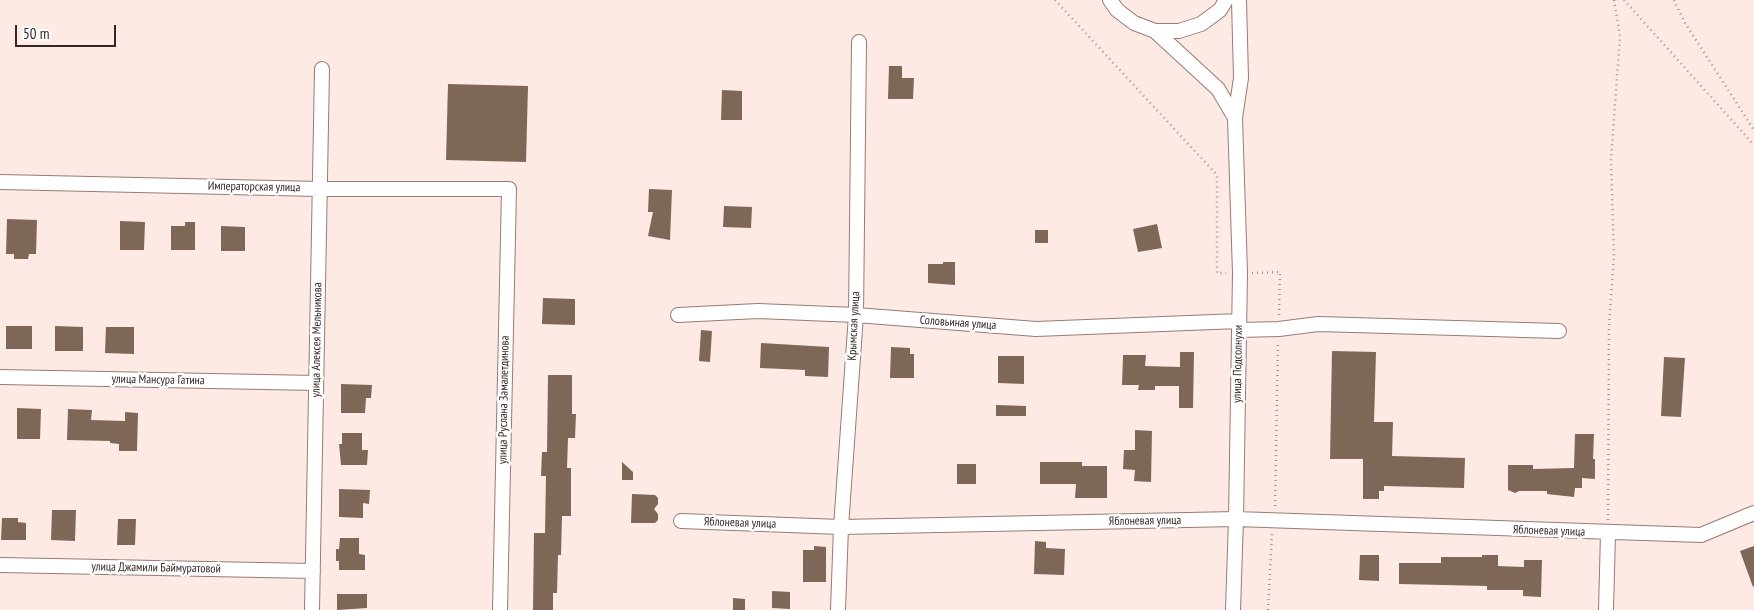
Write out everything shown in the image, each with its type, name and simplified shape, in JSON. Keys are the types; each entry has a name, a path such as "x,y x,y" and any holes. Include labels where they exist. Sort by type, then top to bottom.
{"street":[{"path":"1110,0 1117,10 1134,23 1155,31 1179,32 1201,24 1220,10 1226,0"},
{"name":"улица Подсолнухи","path":"1233,610 1240,273 1235,118 1241,78 1239,0"},
{"path":"1155,31 1218,89 1235,118"},
{"name":"Крымская улица","path":"838,610 841,527 856,315 859,42"},
{"name":"улица Алексея Мельникова","path":"312,610 322,69"},
{"name":"Императорская улица","path":"0,182 320,189 509,189"},
{"name":"улица Руслана Замалетдинова","path":"500,610 509,189"},
{"name":"Соловьиная улица","path":"678,315 758,311 856,315 1036,329 1239,326 1278,329 1318,324 1559,331"},
{"name":"улица Мансура Гатина","path":"0,377 316,383"},
{"name":"Яблоневая улица","path":"681,521 841,527 1236,520 1700,535 1754,513"},
{"path":"1606,610 1608,533"},
{"name":"улица Джамили Баймуратовой","path":"0,565 313,571"}],"path":[{"path":"1055,0 1217,176 1217,272 1280,272 1275,522 1272,530 1268,610"},
{"path":"1608,533 1609,324 1614,257 1611,159 1620,36 1614,0"},
{"path":"1624,0 1754,145"},
{"path":"1674,0 1685,23 1754,130"}],"building":[{"path":"889,66 902,66 902,78 914,78 913,99 888,99"},
{"path":"448,84 528,86 526,162 446,160"},
{"path":"722,90 742,91 742,120 721,120"},
{"path":"649,189 672,190 670,240 648,236 653,212 648,212"},
{"path":"724,206 752,207 751,228 723,227"},
{"path":"7,219 37,220 36,254 29,254 28,259 14,259 14,254 6,254"},
{"path":"120,221 145,222 144,250 120,250"},
{"path":"185,222 195,222 195,250 171,250 171,226 185,226"},
{"path":"1157,224 1162,248 1138,252 1133,229"},
{"path":"221,226 245,227 245,251 221,251"},
{"path":"1035,230 1048,230 1048,243 1035,243"},
{"path":"943,262 955,262 955,285 928,283 928,264 943,264"},
{"path":"543,298 575,299 575,325 542,324"},
{"path":"6,326 32,326 32,349 6,349"},
{"path":"55,326 83,327 83,351 55,351"},
{"path":"106,327 134,327 134,354 105,353"},
{"path":"701,330 712,331 710,362 699,361"},
{"path":"761,343 829,347 828,377 805,376 805,370 760,368"},
{"path":"891,347 910,348 910,354 914,354 914,378 890,378"},
{"path":"1332,351 1376,352 1374,422 1393,422 1392,456 1465,458 1464,488 1384,486 1384,491 1379,491 1379,499 1363,499 1363,459 1330,459"},
{"path":"1180,352 1194,352 1193,408 1179,408 1179,386 1155,386 1155,390 1138,390 1139,385 1122,385 1123,355 1146,355 1145,366 1180,367"},
{"path":"998,356 1024,356 1024,384 998,383"},
{"path":"1664,357 1685,358 1681,417 1661,416"},
{"path":"548,375 572,375 572,414 576,414 575,438 568,438 567,468 571,468 571,516 562,516 561,555 558,555 557,593 553,593 553,610 533,610 534,533 545,533 546,476 541,476 542,452 547,452"},
{"path":"341,384 372,385 371,398 366,398 365,413 341,413"},
{"path":"996,405 1026,406 1026,416 996,416"},
{"path":"17,408 41,409 40,439 17,439"},
{"path":"68,409 92,410 91,420 125,421 125,412 138,413 137,451 119,451 119,444 110,443 110,441 67,440"},
{"path":"1135,430 1152,431 1151,482 1134,481 1135,470 1123,469 1124,450 1135,450"},
{"path":"342,433 362,433 362,450 368,450 367,465 341,465 339,444 342,444"},
{"path":"1575,434 1594,434 1593,459 1595,459 1595,479 1582,478 1582,488 1575,488 1574,497 1547,494 1547,491 1519,491 1515,493 1508,490 1508,465 1533,465 1533,469 1574,468"},
{"path":"622,462 633,472 633,480 622,480"},
{"path":"1040,462 1082,462 1082,466 1107,466 1107,498 1075,498 1076,484 1040,484"},
{"path":"957,464 976,464 976,484 957,484"},
{"path":"339,489 370,490 369,504 363,503 363,518 339,517"},
{"path":"632,494 655,495 658,498 658,504 654,509 658,514 658,520 655,523 631,523"},
{"path":"52,510 76,510 75,541 51,540"},
{"path":"2,518 18,518 18,522 26,523 26,540 1,540"},
{"path":"118,519 136,519 135,545 117,545"},
{"path":"340,538 359,538 359,554 365,555 365,570 339,570 339,561 336,561 336,549 339,549"},
{"path":"1035,541 1046,542 1046,548 1065,549 1064,575 1034,574"},
{"path":"814,546 826,547 826,582 803,582 803,550 814,550"},
{"path":"1754,546 1754,586 1753,587 1740,551"},
{"path":"1360,555 1379,555 1379,581 1359,580"},
{"path":"1482,555 1498,555 1498,566 1524,567 1524,560 1542,560 1541,597 1523,596 1523,590 1487,590 1487,586 1399,584 1399,563 1441,563 1441,557 1482,557"},
{"path":"772,591 790,592 790,609 772,608"},
{"path":"337,594 367,594 367,608 337,610"},
{"path":"733,598 745,599 745,610 733,610"}]}
